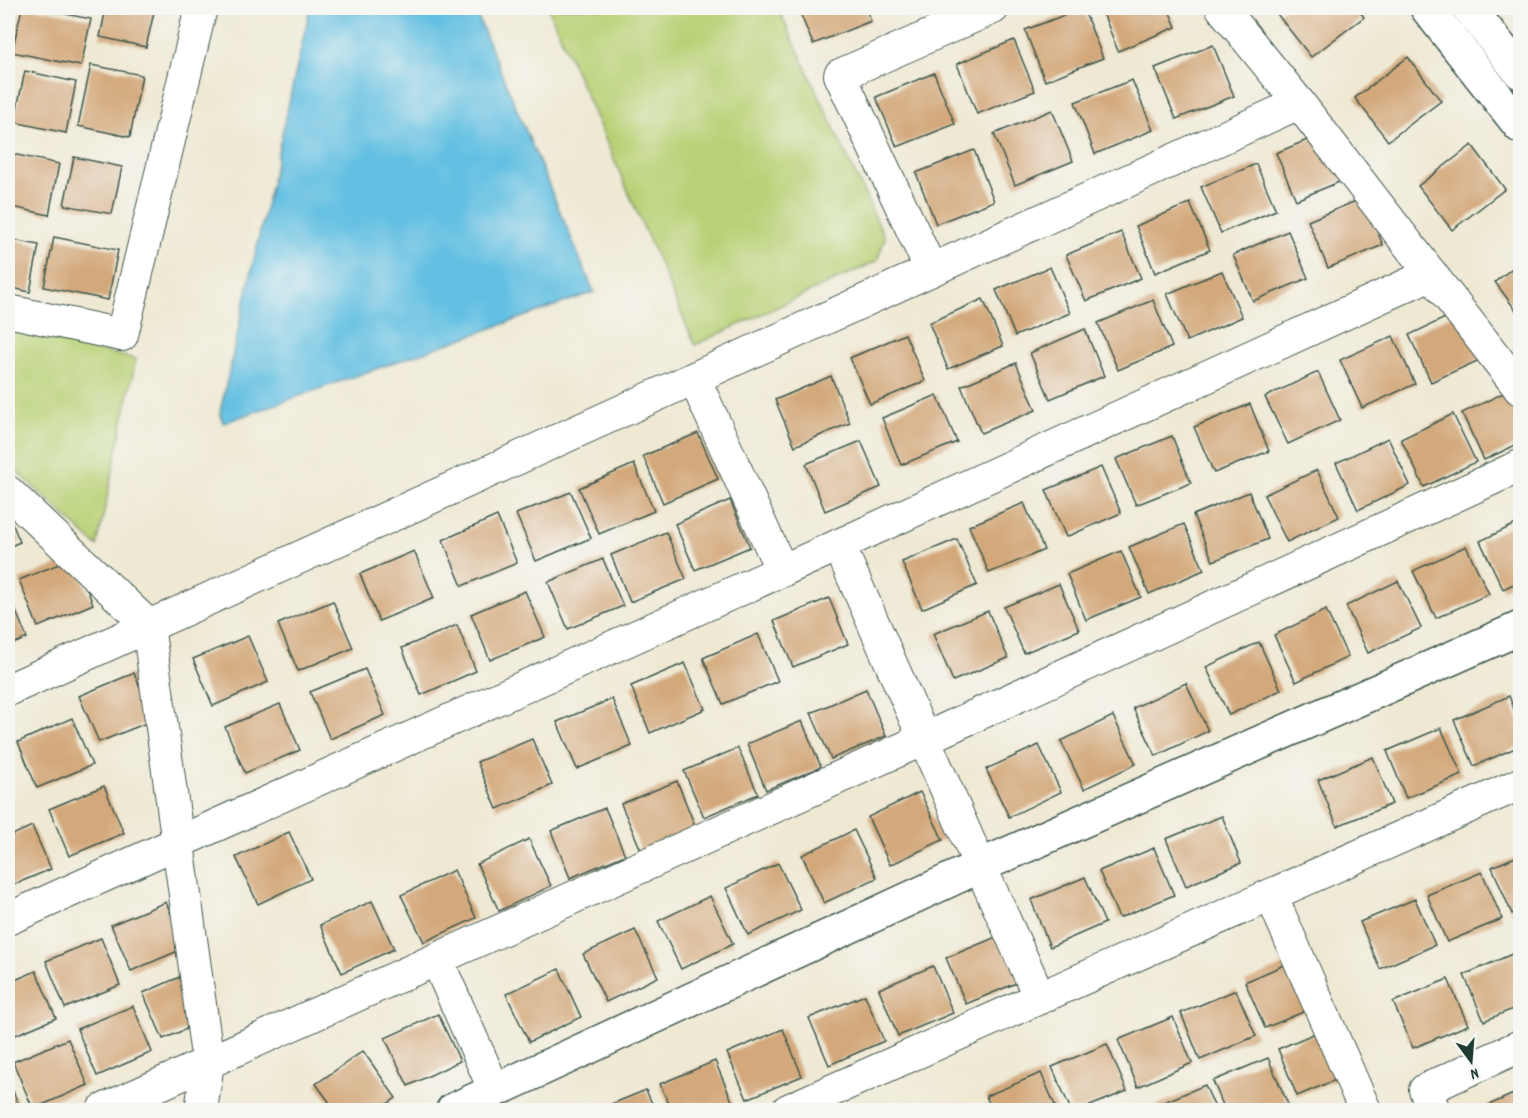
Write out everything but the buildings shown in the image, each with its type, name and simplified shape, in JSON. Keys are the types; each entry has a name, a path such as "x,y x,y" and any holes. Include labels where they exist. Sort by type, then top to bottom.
{"street":[{"path":"8,310 122,335 201,8"},
{"path":"931,270 840,75 993,8"},
{"path":"1222,8 1299,103 1521,389"},
{"path":"1427,8 1521,126"},
{"path":"1469,8 1521,72"},
{"path":"8,690 1299,103"},
{"path":"8,919 782,571 1431,274"},
{"path":"694,378 782,571"},
{"path":"103,1110 1521,466"},
{"path":"8,492 148,625 208,1063 201,1110"},
{"path":"839,545 1040,998"},
{"path":"453,1110 980,866 1521,628"},
{"path":"788,1110 1521,784"},
{"path":"1271,896 1365,1110"},
{"path":"437,960 495,1091"},
{"path":"1434,1110 1425,1090 1521,1046"}],"green space":[{"path":"548,8 778,8 885,238 877,261 695,345"},
{"path":"8,329 136,359 97,546 8,463"}],"water":[{"path":"310,8 474,8 594,292 223,423 220,412"}]}
